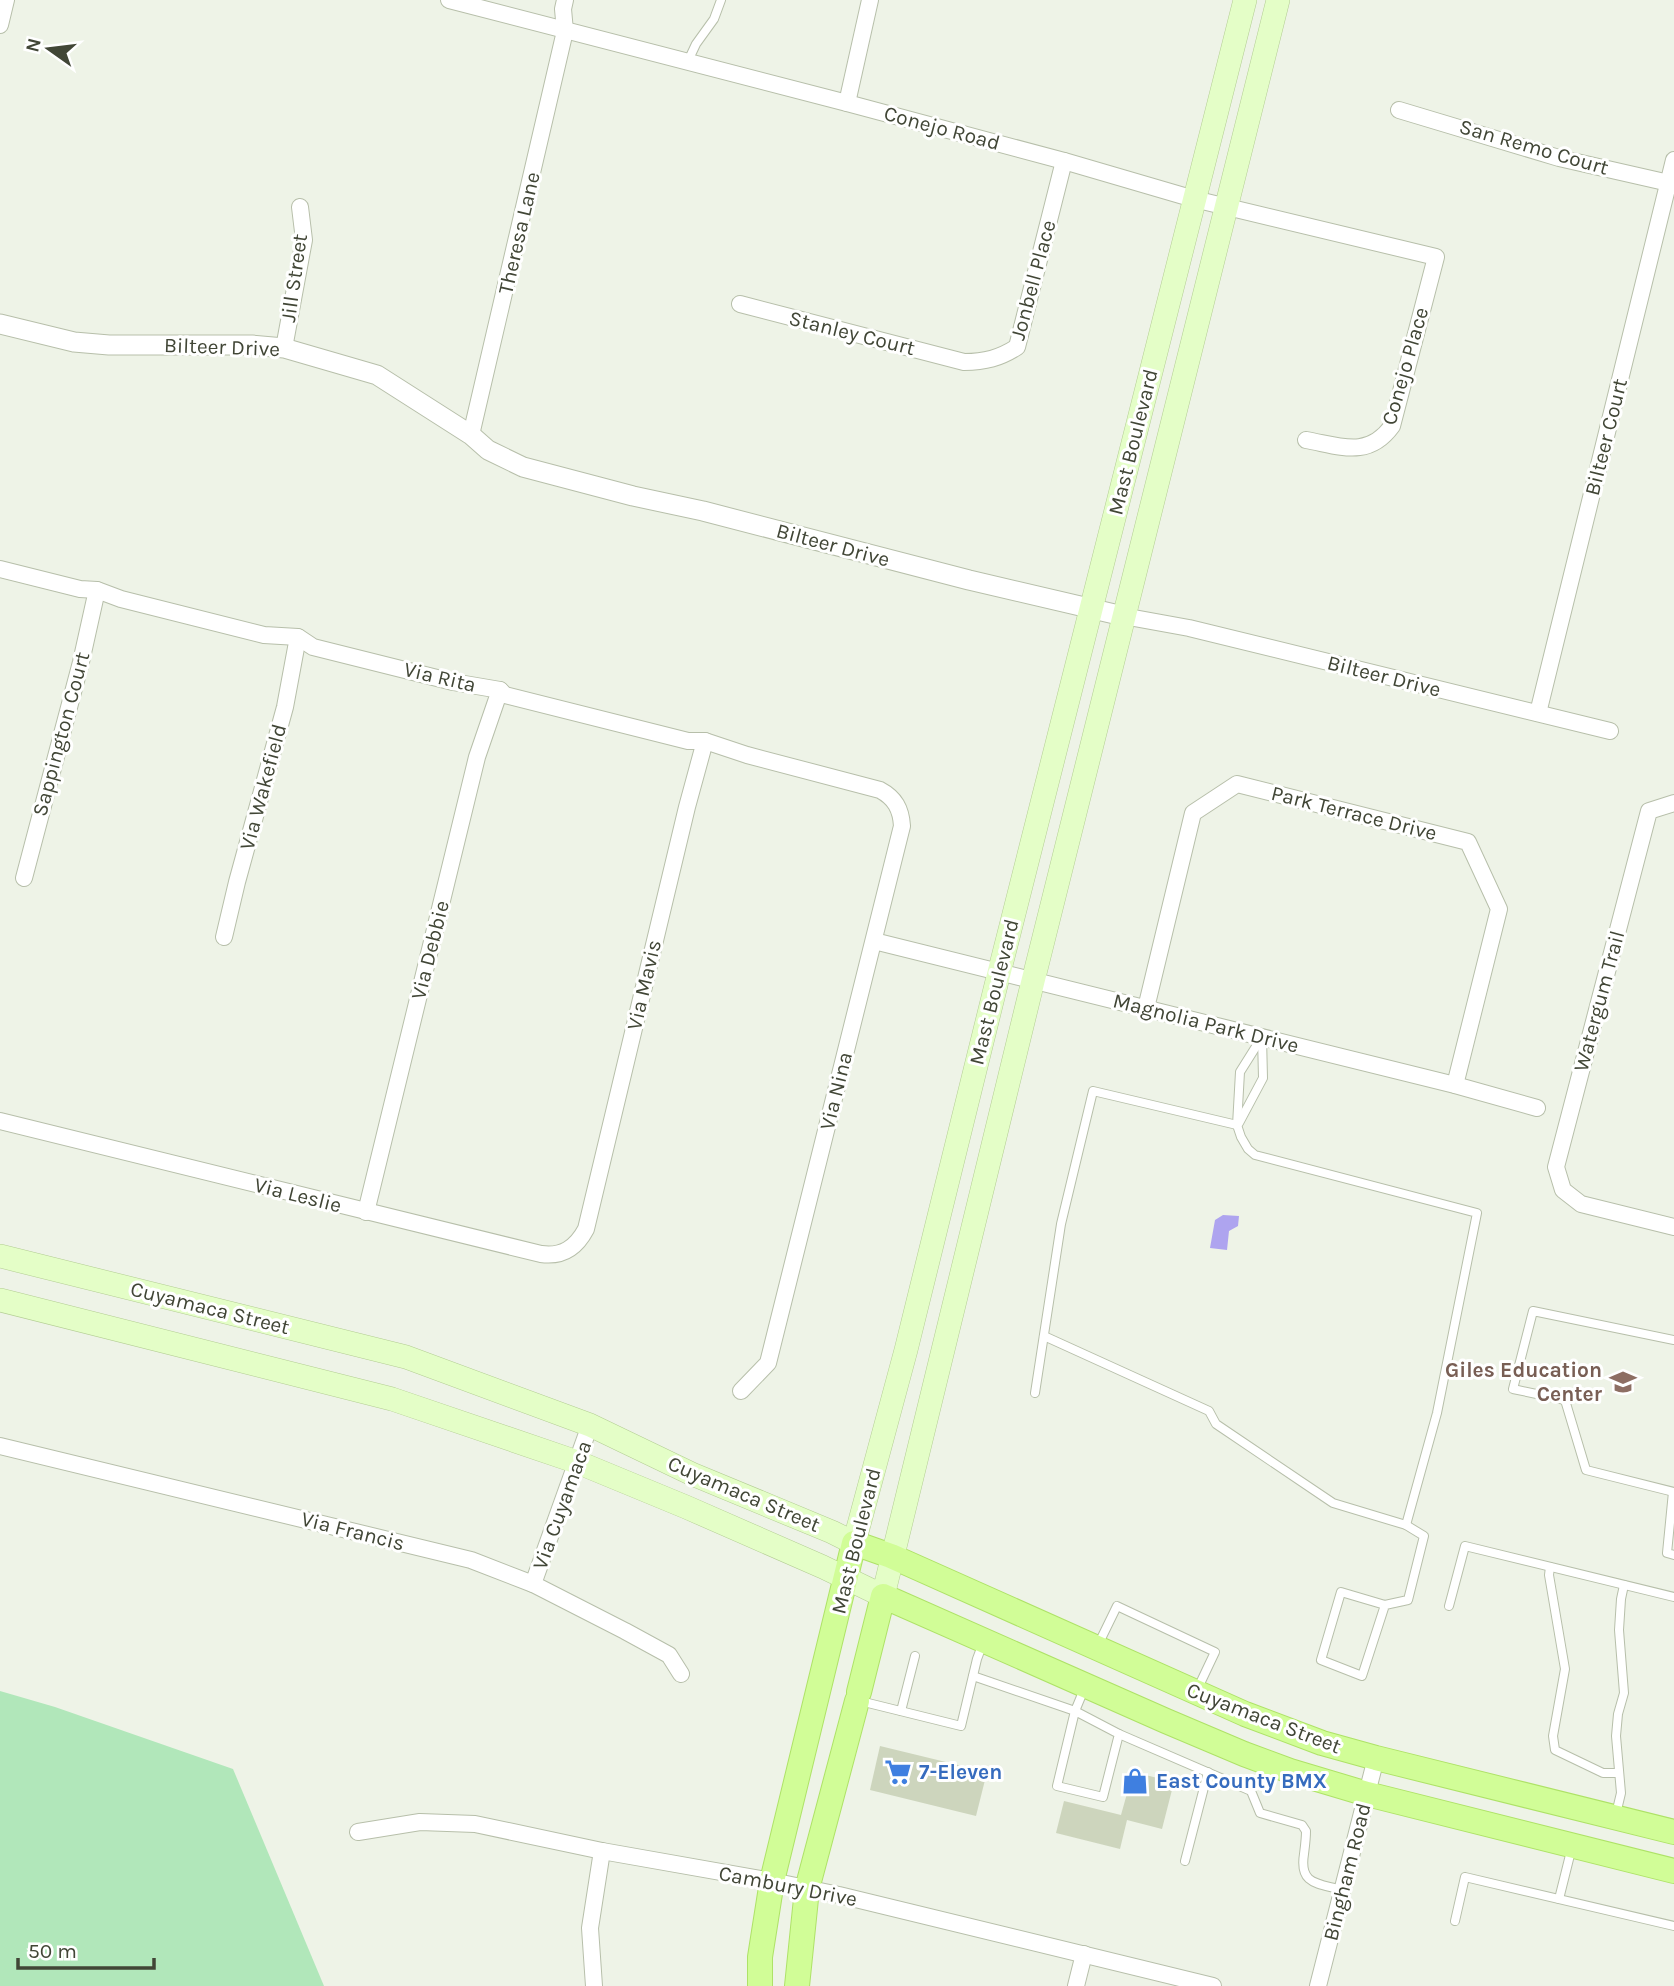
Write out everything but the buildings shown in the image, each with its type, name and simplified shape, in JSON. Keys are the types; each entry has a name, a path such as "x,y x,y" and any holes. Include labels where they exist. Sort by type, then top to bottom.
{"main road":[{"name":"Mast Boulevard","path":"760,1986 760,1957 772,1881 854,1543 906,1350 1245,0"},
{"name":"Mast Boulevard","path":"797,1986 807,1889 883,1596 1123,616 1278,0"},
{"name":"Cuyamaca Street","path":"0,1256 405,1357 590,1426 692,1474 891,1556 1196,1693 1293,1733 1376,1758 1674,1832"},
{"name":"Cuyamaca Street","path":"0,1300 392,1399 577,1462 686,1507 1244,1754 1367,1794 1674,1871"}],"street":[{"path":"0,25 6,0"},
{"name":"Conejo Road","path":"449,0 847,103 1194,199 1436,257"},
{"name":"Theresa Lane","path":"471,435 565,31 565,0"},
{"path":"847,103 870,0"},
{"name":"San Remo Court","path":"1399,110 1559,158 1669,183"},
{"name":"Bilteer Court","path":"1538,713 1674,160"},
{"name":"Jonbell Place","path":"964,362 981,362 1003,356 1017,347 1064,161"},
{"name":"Jill Street","path":"284,348 304,240 300,207"},
{"name":"Conejo Place","path":"1306,440 1358,448 1378,442 1392,426 1436,257"},
{"name":"Stanley Court","path":"740,304 964,362"},
{"name":"Bilteer Drive","path":"0,324 74,342 109,345 253,345 284,348 377,375 471,435 488,450 523,467 559,478 703,511 969,580 1123,616 1189,628 1610,731"},
{"name":"Via Rita","path":"0,569 80,589 97,590 121,599 264,635 298,637 313,647 453,682 500,690 505,695 688,740 705,741 747,755 880,790"},
{"name":"Sappington Court","path":"24,877 81,662 97,590"},
{"name":"Via Wakefield","path":"225,937 237,882 285,707 298,637"},
{"name":"Via Debbie","path":"366,1212 477,757 500,690"},
{"name":"Via Mavis","path":"586,1229 705,741"},
{"name":"Park Terrace Drive","path":"1146,1008 1193,813 1237,784 1468,842 1499,909 1454,1085"},
{"name":"Via Nina","path":"741,1391 768,1363 902,826 900,810 896,803 880,790"},
{"name":"Watergum Trail","path":"1674,803 1649,811 1556,1167 1563,1190 1581,1204 1674,1227"},
{"name":"Magnolia Park Drive","path":"874,941 1537,1108"},
{"name":"Via Leslie","path":"0,1121 549,1255 572,1248 586,1229"},
{"name":"Via Cuyamaca","path":"533,1584 590,1426"},
{"name":"Via Francis","path":"0,1446 471,1560 533,1584 669,1655 681,1674"},
{"name":"Bingham Road","path":"1318,1986 1376,1758"},
{"name":"Cambury Drive","path":"358,1832 420,1822 475,1824 602,1851 772,1881 1213,1986"},
{"path":"594,1986 590,1928 602,1851"},
{"path":"1076,1986 1084,1954"}],"lane":[{"path":"688,61 696,44 714,19 721,0"},
{"path":"1262,1037 1240,1072 1237,1125 1241,1138 1255,1155 1477,1213 1437,1413 1406,1525"},
{"path":"1237,1125 1263,1078 1262,1037"},
{"path":"1035,1393 1061,1224 1093,1091 1237,1125"},
{"path":"1674,1340 1533,1311 1513,1389 1564,1400 1586,1470 1673,1492 1667,1553 1674,1555"},
{"path":"1045,1336 1209,1411 1216,1424 1333,1503 1406,1525 1424,1536 1408,1600 1385,1605 1341,1592 1321,1660 1362,1676 1385,1605"},
{"path":"1449,1606 1465,1546 1674,1597"},
{"path":"1550,1567 1565,1669 1554,1728 1555,1750 1603,1773 1619,1773"},
{"path":"1615,1816 1621,1793 1616,1736 1624,1693 1619,1630 1621,1599 1625,1585"},
{"path":"1096,1648 1117,1606 1215,1652 1196,1693"},
{"path":"858,1696 901,1711 961,1726 984,1641"},
{"path":"901,1711 915,1656"},
{"path":"973,1676 1075,1711 1119,1734 1251,1791 1259,1814 1302,1825 1306,1831 1303,1863 1306,1877 1312,1882 1342,1890"},
{"path":"1086,1685 1075,1711 1057,1786 1103,1797 1119,1734"},
{"path":"1185,1861 1208,1772"},
{"path":"1559,1899 1572,1845"},
{"path":"1455,1921 1465,1877 1674,1926"}],"green space":[{"path":"0,1691 55,1707 233,1769 324,1986 0,1986"}],"shaded area":[{"path":"1223,1215 1239,1216 1238,1226 1229,1231 1227,1250 1210,1248 1215,1220"}],"place":[{"name":"Giles Education Center","path":"1623,1382"},
{"name":"7-Eleven","path":"898,1772"},
{"name":"East County BMX","path":"1135,1781"}]}
